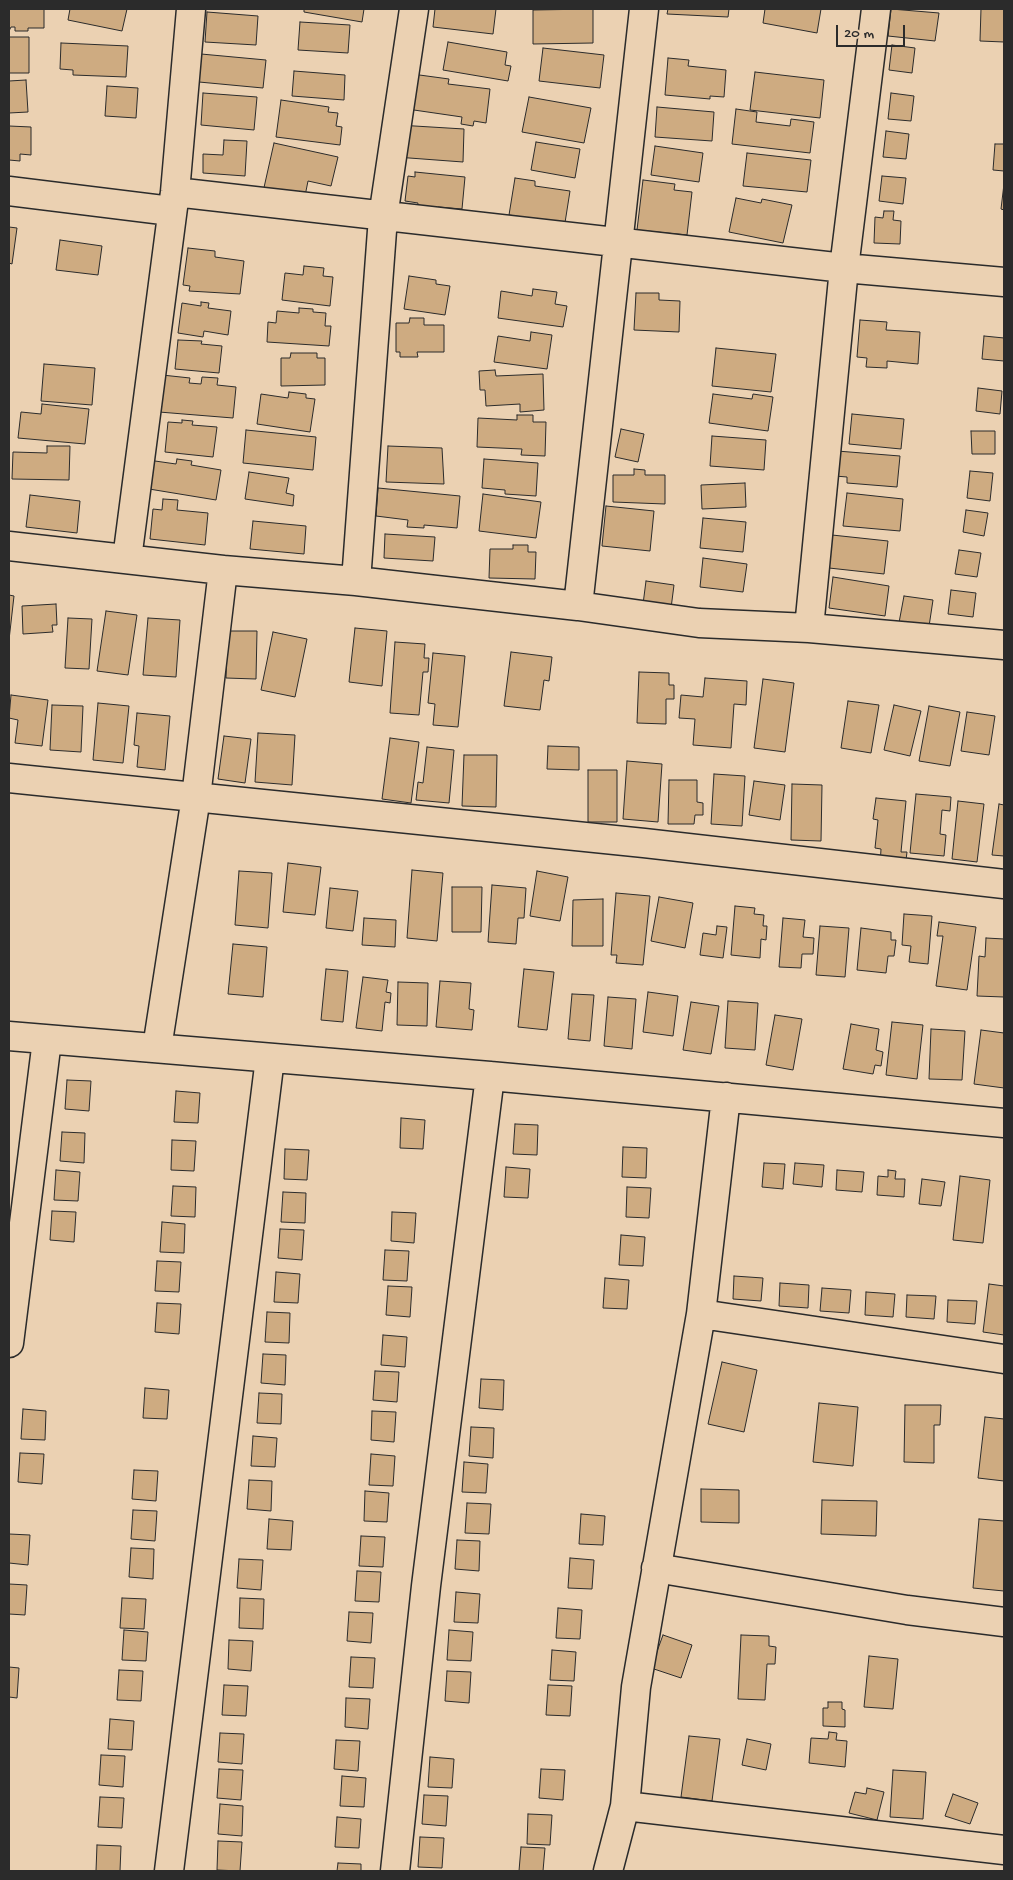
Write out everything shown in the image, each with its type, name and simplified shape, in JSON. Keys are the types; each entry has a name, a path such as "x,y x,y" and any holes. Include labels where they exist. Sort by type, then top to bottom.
{"street":[{"path":"127,559 173,201 191,9"},
{"path":"356,581 383,217 414,9"},
{"path":"578,606 620,242 644,9"},
{"path":"809,628 844,268 876,9"},
{"path":"9,191 383,217 844,268 1004,282"},
{"path":"9,546 223,570 356,581 578,606 698,623 809,628 1004,646"},
{"path":"156,1048 196,797 223,570"},
{"path":"9,778 644,843 1004,884"},
{"path":"9,1036 490,1076 1004,1123"},
{"path":"9,1343 47,1040"},
{"path":"169,1871 270,1058"},
{"path":"394,1871 426,1586 490,1076"},
{"path":"608,1871 624,1806 636,1687 701,1314 726,1097"},
{"path":"701,1314 1004,1359"},
{"path":"656,1568 907,1610 1004,1622"},
{"path":"624,1806 1004,1850"}],"building":[{"path":"9,9 44,9 44,28 28,28 28,31 15,31 15,27 11,27 9,31"},
{"path":"70,9 127,9 122,31 68,20"},
{"path":"304,9 364,9 362,22 304,12"},
{"path":"435,9 496,9 493,34 433,27"},
{"path":"593,9 593,43 533,44 533,10"},
{"path":"668,9 729,9 728,17 667,14"},
{"path":"765,9 821,9 817,33 763,23"},
{"path":"891,9 939,13 935,41 888,36"},
{"path":"981,9 1004,9 1004,42 980,41"},
{"path":"207,12 258,16 256,45 205,42"},
{"path":"300,22 350,25 348,53 298,50"},
{"path":"9,37 29,37 29,73 9,73"},
{"path":"448,42 507,52 505,65 511,66 508,81 443,70"},
{"path":"61,43 128,46 126,77 73,75 73,70 60,69"},
{"path":"892,45 915,48 912,73 889,70"},
{"path":"543,48 604,55 600,88 539,81"},
{"path":"201,54 266,60 263,88 199,82"},
{"path":"668,58 689,60 688,66 726,70 724,97 710,96 710,99 665,95"},
{"path":"294,71 345,75 344,100 292,96"},
{"path":"755,72 824,80 820,118 750,110"},
{"path":"412,74 449,79 448,84 490,89 486,123 474,121 473,126 461,124 462,117 407,109"},
{"path":"26,80 28,112 9,113 9,81"},
{"path":"107,86 138,88 136,118 105,116"},
{"path":"203,93 257,97 254,130 201,125"},
{"path":"891,93 914,96 911,121 888,119"},
{"path":"529,97 591,108 584,143 522,132"},
{"path":"281,100 329,107 328,112 338,113 336,126 342,127 340,145 276,137"},
{"path":"657,107 714,112 712,141 655,137"},
{"path":"736,109 757,112 756,122 790,126 791,119 814,122 810,153 732,144"},
{"path":"398,125 464,129 463,162 396,157"},
{"path":"9,126 31,127 31,155 20,154 20,161 9,160"},
{"path":"886,131 909,134 906,159 883,157"},
{"path":"224,140 247,141 245,176 203,173 203,154 223,155"},
{"path":"536,142 580,149 575,178 531,170"},
{"path":"274,143 338,157 331,186 308,181 304,201 263,192"},
{"path":"995,144 1004,144 1004,171 993,170"},
{"path":"655,146 703,153 699,182 651,175"},
{"path":"747,153 811,160 807,192 743,186"},
{"path":"415,172 465,177 462,209 438,207 437,211 417,208 418,203 405,201 408,176 415,177"},
{"path":"882,176 906,178 903,204 879,201"},
{"path":"515,178 535,181 535,186 570,191 564,229 542,220 509,215"},
{"path":"643,180 675,184 674,190 692,192 687,235 637,230"},
{"path":"1004,184 1004,210 1001,209"},
{"path":"736,198 761,203 762,199 792,205 783,243 729,232"},
{"path":"884,211 894,211 893,220 901,221 900,244 874,243 875,217 883,218"},
{"path":"9,227 17,228 12,264 9,263"},
{"path":"60,240 102,246 98,275 56,270"},
{"path":"188,248 215,251 215,257 244,261 240,294 189,291 190,286 183,285"},
{"path":"304,266 324,268 323,276 333,277 330,306 282,300 285,273 303,275"},
{"path":"409,276 436,280 436,284 450,286 445,315 404,309"},
{"path":"533,289 557,292 555,304 567,306 563,327 498,318 501,291 532,296"},
{"path":"636,293 659,293 659,300 680,301 679,332 634,330"},
{"path":"201,302 209,303 208,308 231,311 228,335 204,331 203,337 178,333 182,303 201,306"},
{"path":"299,308 313,309 313,312 326,313 325,326 331,326 329,346 267,342 268,322 276,323 277,311 299,313"},
{"path":"410,318 424,318 424,325 444,325 444,352 417,352 418,357 400,357 400,352 396,352 396,323 409,323"},
{"path":"860,320 887,322 886,330 920,332 918,364 887,361 887,368 866,367 867,358 857,357"},
{"path":"531,332 552,335 547,369 494,362 498,336 530,341"},
{"path":"984,336 1004,338 1004,361 982,359"},
{"path":"178,340 202,341 201,344 222,346 219,373 175,369"},
{"path":"716,348 776,354 771,392 712,386"},
{"path":"291,353 317,353 317,358 325,358 325,385 281,386 281,358 290,358"},
{"path":"44,364 95,368 92,405 41,401"},
{"path":"495,370 496,376 543,374 544,410 520,412 520,404 486,406 485,390 480,390 479,371"},
{"path":"162,375 190,378 189,383 201,384 202,377 218,378 217,385 236,387 233,418 159,412"},
{"path":"978,388 1002,391 1000,414 976,411"},
{"path":"289,392 306,394 306,398 315,399 310,432 257,424 261,394 288,398"},
{"path":"713,394 752,399 753,394 773,397 768,431 709,423"},
{"path":"42,404 89,409 85,444 18,438 21,412 41,414"},
{"path":"852,414 904,419 901,449 849,444"},
{"path":"517,415 533,415 533,422 546,422 545,456 521,455 522,449 477,447 478,418 517,420"},
{"path":"182,420 193,421 192,425 217,427 213,457 165,452 168,422 182,423"},
{"path":"621,429 644,434 638,462 615,457"},
{"path":"246,430 316,437 313,470 243,463"},
{"path":"971,431 995,431 995,454 972,454"},
{"path":"712,436 766,440 764,470 710,466"},
{"path":"47,446 70,446 69,480 12,479 13,452 47,453"},
{"path":"388,446 442,448 444,484 386,482"},
{"path":"837,451 900,456 897,487 847,483 847,477 835,476"},
{"path":"177,459 192,461 191,465 221,470 216,500 143,488 148,460 176,464"},
{"path":"484,459 538,463 536,496 505,494 505,490 482,488"},
{"path":"634,469 645,470 645,475 665,475 665,504 613,502 613,475 634,475"},
{"path":"970,471 993,473 990,501 967,498"},
{"path":"249,472 289,478 286,493 294,495 293,506 245,499"},
{"path":"745,483 746,507 702,509 701,485"},
{"path":"378,488 460,496 457,528 424,525 424,528 407,527 408,520 376,516"},
{"path":"847,493 903,499 900,531 843,526"},
{"path":"483,494 541,502 536,538 479,531"},
{"path":"30,495 80,501 77,533 26,527"},
{"path":"163,499 178,500 177,510 208,513 205,545 150,539 153,509 162,510"},
{"path":"606,506 654,511 650,551 602,546"},
{"path":"966,510 988,513 984,536 963,532"},
{"path":"703,518 746,522 743,552 700,548"},
{"path":"253,521 306,526 304,554 250,549"},
{"path":"385,534 435,537 433,561 384,558"},
{"path":"832,535 888,541 884,574 829,568"},
{"path":"513,545 528,545 528,552 536,552 535,579 489,578 490,549 513,549"},
{"path":"959,550 981,553 977,577 955,574"},
{"path":"703,558 747,564 743,592 700,587"},
{"path":"833,577 889,586 885,616 829,608"},
{"path":"646,581 674,585 670,616 642,612"},
{"path":"951,590 976,593 973,617 948,614"},
{"path":"9,595 14,596 9,640"},
{"path":"904,596 933,600 928,633 898,628"},
{"path":"56,604 57,625 52,625 53,632 23,634 22,606"},
{"path":"106,611 137,615 128,675 97,671"},
{"path":"68,618 92,619 89,669 65,668"},
{"path":"148,618 180,620 176,677 143,675"},
{"path":"355,628 387,631 382,686 349,682"},
{"path":"227,631 257,631 256,679 226,678"},
{"path":"273,632 307,639 295,697 261,690"},
{"path":"395,642 425,644 424,658 429,658 428,672 423,672 419,715 390,713"},
{"path":"511,652 552,657 549,681 544,680 540,710 504,706"},
{"path":"433,653 465,656 458,727 433,725 435,704 428,703"},
{"path":"639,672 669,673 669,685 674,685 674,699 666,699 666,724 637,723"},
{"path":"705,678 747,681 746,705 734,704 731,748 693,745 695,719 679,718 681,695 703,697"},
{"path":"763,679 794,683 785,752 754,748"},
{"path":"11,695 48,700 42,746 15,743 18,720 9,718"},
{"path":"848,701 879,705 871,753 841,748"},
{"path":"98,703 129,706 123,763 93,760"},
{"path":"52,705 83,706 81,752 50,750"},
{"path":"894,705 921,711 910,756 884,750"},
{"path":"929,706 960,712 950,766 919,761"},
{"path":"967,712 995,716 989,755 961,751"},
{"path":"137,713 170,716 165,770 137,767 139,746 134,745"},
{"path":"258,733 295,735 292,785 255,782"},
{"path":"224,736 251,739 245,783 218,779"},
{"path":"390,738 419,742 411,803 382,799"},
{"path":"548,746 579,747 579,770 547,769"},
{"path":"427,747 454,750 449,803 416,800 418,782 423,783"},
{"path":"464,755 497,755 496,807 462,806"},
{"path":"627,761 662,764 658,822 623,819"},
{"path":"588,770 617,770 617,822 588,822"},
{"path":"714,774 745,776 742,826 711,824"},
{"path":"669,780 697,780 697,802 703,803 703,815 695,815 694,824 668,824"},
{"path":"754,781 785,785 780,820 749,815"},
{"path":"792,784 822,785 821,841 791,840"},
{"path":"916,794 951,797 950,811 942,810 940,834 946,835 944,856 910,853"},
{"path":"876,798 906,801 901,852 907,852 905,868 880,866 881,849 875,848 878,820 873,819"},
{"path":"958,801 984,804 977,862 952,859"},
{"path":"999,804 1004,805 1004,856 992,855"},
{"path":"288,863 321,867 315,915 283,912"},
{"path":"412,870 443,873 437,941 407,938"},
{"path":"239,871 272,873 268,928 235,925"},
{"path":"537,871 568,877 560,921 530,916"},
{"path":"492,885 526,888 524,918 518,918 516,944 488,942"},
{"path":"452,887 482,887 481,932 452,932"},
{"path":"330,888 358,891 353,931 326,928"},
{"path":"616,893 650,896 643,965 616,963 617,955 611,955"},
{"path":"659,897 693,903 685,948 651,941"},
{"path":"603,899 603,946 572,946 573,900"},
{"path":"735,906 755,908 754,914 764,915 763,926 767,926 766,940 761,939 760,958 731,955"},
{"path":"904,914 932,916 928,964 909,962 911,946 902,945"},
{"path":"364,918 396,920 395,947 362,945"},
{"path":"783,918 805,920 803,937 814,938 813,954 802,954 801,968 779,967"},
{"path":"939,922 976,927 967,990 936,986 943,936 937,936"},
{"path":"717,926 727,927 723,958 700,955 703,933 716,935"},
{"path":"820,926 849,928 845,977 816,975"},
{"path":"861,928 891,932 891,940 896,940 894,956 888,956 886,973 857,970"},
{"path":"986,938 1004,939 1004,997 977,996 979,956 985,957"},
{"path":"233,944 267,947 263,997 228,994"},
{"path":"326,969 348,971 343,1022 321,1020"},
{"path":"524,969 554,972 547,1030 518,1027"},
{"path":"363,977 388,980 386,992 391,993 390,1003 385,1002 382,1031 356,1028"},
{"path":"440,981 471,983 469,1009 474,1010 472,1030 436,1027"},
{"path":"398,982 428,983 427,1026 397,1025"},
{"path":"648,992 678,996 673,1036 643,1032"},
{"path":"572,994 594,995 590,1041 568,1039"},
{"path":"608,997 636,999 632,1049 604,1046"},
{"path":"728,1001 758,1003 755,1050 725,1048"},
{"path":"691,1002 719,1006 711,1054 683,1050"},
{"path":"775,1015 802,1019 793,1070 766,1065"},
{"path":"892,1022 923,1025 917,1079 886,1075"},
{"path":"851,1024 879,1029 876,1050 883,1052 881,1066 875,1065 873,1074 843,1069"},
{"path":"931,1029 965,1031 962,1080 929,1079"},
{"path":"981,1030 1004,1033 1004,1088 974,1084"},
{"path":"67,1080 91,1081 89,1111 65,1109"},
{"path":"176,1091 200,1093 198,1123 174,1122"},
{"path":"401,1118 425,1120 423,1149 400,1148"},
{"path":"515,1124 538,1125 537,1155 513,1154"},
{"path":"62,1132 85,1133 84,1163 60,1161"},
{"path":"172,1140 196,1141 194,1171 171,1170"},
{"path":"623,1147 647,1148 646,1178 622,1177"},
{"path":"285,1149 309,1150 307,1180 284,1179"},
{"path":"764,1163 785,1164 783,1189 762,1187"},
{"path":"795,1163 824,1165 822,1187 793,1184"},
{"path":"506,1167 530,1169 528,1198 504,1197"},
{"path":"56,1170 80,1172 78,1201 54,1200"},
{"path":"837,1170 864,1172 862,1192 836,1190"},
{"path":"888,1170 896,1171 895,1179 905,1179 904,1197 877,1195 878,1176 888,1177"},
{"path":"960,1176 990,1180 983,1243 953,1240"},
{"path":"922,1179 945,1182 941,1206 919,1204"},
{"path":"173,1186 196,1187 195,1217 171,1216"},
{"path":"627,1187 651,1188 649,1218 626,1217"},
{"path":"283,1192 306,1193 305,1223 281,1222"},
{"path":"52,1211 76,1212 74,1242 50,1240"},
{"path":"392,1212 416,1213 414,1243 391,1241"},
{"path":"162,1222 185,1224 184,1253 160,1252"},
{"path":"280,1229 304,1230 302,1260 278,1258"},
{"path":"621,1235 645,1237 643,1266 619,1265"},
{"path":"385,1250 409,1251 407,1281 383,1280"},
{"path":"157,1261 181,1262 179,1292 155,1291"},
{"path":"276,1272 300,1274 298,1303 274,1302"},
{"path":"734,1276 763,1278 761,1301 733,1299"},
{"path":"605,1278 629,1280 627,1309 603,1308"},
{"path":"780,1283 809,1285 808,1308 779,1306"},
{"path":"989,1284 1004,1286 1004,1335 983,1332"},
{"path":"388,1286 412,1287 410,1317 386,1315"},
{"path":"822,1288 851,1290 849,1313 820,1311"},
{"path":"866,1292 895,1294 893,1317 865,1315"},
{"path":"907,1295 936,1296 934,1319 906,1317"},
{"path":"948,1300 977,1301 975,1324 947,1322"},
{"path":"157,1303 181,1304 179,1334 155,1332"},
{"path":"267,1312 290,1313 289,1343 265,1342"},
{"path":"383,1335 407,1337 405,1367 381,1365"},
{"path":"263,1354 286,1355 285,1385 261,1383"},
{"path":"722,1362 757,1370 744,1432 708,1424"},
{"path":"375,1371 399,1372 397,1402 373,1400"},
{"path":"481,1379 504,1380 503,1410 479,1408"},
{"path":"145,1388 169,1390 167,1419 143,1418"},
{"path":"259,1393 282,1394 281,1424 257,1423"},
{"path":"819,1403 858,1407 853,1466 813,1462"},
{"path":"905,1405 941,1405 940,1425 934,1425 934,1463 904,1462"},
{"path":"23,1409 46,1411 45,1440 21,1439"},
{"path":"372,1411 396,1412 394,1442 371,1440"},
{"path":"985,1417 1004,1419 1004,1481 978,1478"},
{"path":"471,1427 494,1428 493,1458 469,1456"},
{"path":"253,1436 277,1438 275,1467 251,1466"},
{"path":"20,1453 44,1454 42,1484 18,1482"},
{"path":"371,1454 395,1456 393,1486 369,1485"},
{"path":"464,1462 488,1464 486,1493 462,1492"},
{"path":"134,1470 158,1471 156,1501 132,1499"},
{"path":"249,1480 272,1481 271,1511 247,1509"},
{"path":"701,1489 739,1490 739,1523 701,1522"},
{"path":"365,1491 389,1493 387,1522 364,1521"},
{"path":"822,1500 877,1501 876,1536 821,1534"},
{"path":"467,1503 491,1504 489,1534 465,1533"},
{"path":"133,1510 157,1511 155,1541 131,1539"},
{"path":"581,1514 605,1516 603,1545 579,1544"},
{"path":"269,1519 293,1521 291,1550 267,1549"},
{"path":"979,1519 1004,1521 1004,1591 973,1588"},
{"path":"9,1534 30,1535 28,1565 9,1563"},
{"path":"361,1536 385,1537 383,1567 359,1566"},
{"path":"457,1540 480,1541 479,1571 455,1569"},
{"path":"131,1548 154,1549 153,1579 129,1577"},
{"path":"570,1558 594,1560 592,1589 568,1588"},
{"path":"239,1559 263,1560 261,1590 237,1588"},
{"path":"357,1571 381,1572 379,1602 355,1601"},
{"path":"9,1584 27,1585 25,1615 9,1614"},
{"path":"456,1592 480,1594 478,1623 454,1622"},
{"path":"122,1598 146,1599 144,1629 120,1628"},
{"path":"240,1598 264,1599 263,1629 239,1628"},
{"path":"558,1608 582,1610 580,1639 556,1638"},
{"path":"349,1612 373,1613 371,1643 347,1641"},
{"path":"124,1630 148,1632 146,1661 122,1660"},
{"path":"449,1630 473,1632 471,1661 447,1660"},
{"path":"663,1635 692,1645 681,1678 651,1668"},
{"path":"741,1635 769,1636 769,1646 776,1647 775,1664 767,1664 765,1700 738,1699"},
{"path":"229,1640 253,1641 251,1671 228,1669"},
{"path":"552,1650 576,1652 574,1681 550,1680"},
{"path":"869,1656 898,1659 893,1709 864,1707"},
{"path":"351,1657 375,1658 373,1688 349,1687"},
{"path":"9,1667 19,1668 17,1698 9,1697"},
{"path":"119,1670 143,1671 141,1701 117,1700"},
{"path":"447,1671 471,1672 469,1703 445,1701"},
{"path":"224,1685 248,1686 246,1716 222,1715"},
{"path":"548,1685 572,1686 570,1716 546,1715"},
{"path":"346,1698 370,1699 368,1729 345,1727"},
{"path":"828,1702 842,1702 842,1709 845,1710 845,1727 823,1726 823,1708 828,1708"},
{"path":"110,1719 134,1721 132,1750 108,1749"},
{"path":"829,1732 837,1733 836,1740 847,1741 845,1767 809,1763 811,1738 828,1739"},
{"path":"220,1733 244,1734 242,1764 218,1762"},
{"path":"689,1736 720,1739 712,1801 681,1797"},
{"path":"747,1739 771,1744 766,1770 742,1765"},
{"path":"336,1740 360,1741 358,1771 334,1769"},
{"path":"101,1755 125,1756 123,1787 99,1785"},
{"path":"430,1757 454,1759 452,1788 428,1787"},
{"path":"219,1769 243,1770 241,1800 217,1798"},
{"path":"541,1769 565,1770 563,1800 539,1798"},
{"path":"893,1770 926,1772 923,1819 890,1817"},
{"path":"342,1776 366,1778 364,1807 340,1806"},
{"path":"867,1788 884,1792 877,1820 849,1813 855,1792 866,1794"},
{"path":"953,1794 978,1803 970,1824 945,1816"},
{"path":"424,1795 448,1796 446,1826 422,1824"},
{"path":"100,1797 124,1798 122,1828 98,1827"},
{"path":"220,1804 243,1806 242,1836 218,1834"},
{"path":"528,1814 552,1815 550,1845 527,1844"},
{"path":"337,1817 361,1819 359,1848 335,1847"},
{"path":"420,1837 444,1838 442,1868 418,1867"},
{"path":"218,1841 242,1842 240,1871 217,1870"},
{"path":"97,1845 121,1846 120,1871 96,1871"},
{"path":"521,1847 545,1848 543,1871 519,1871"},
{"path":"338,1863 361,1864 361,1871 337,1871"}]}
